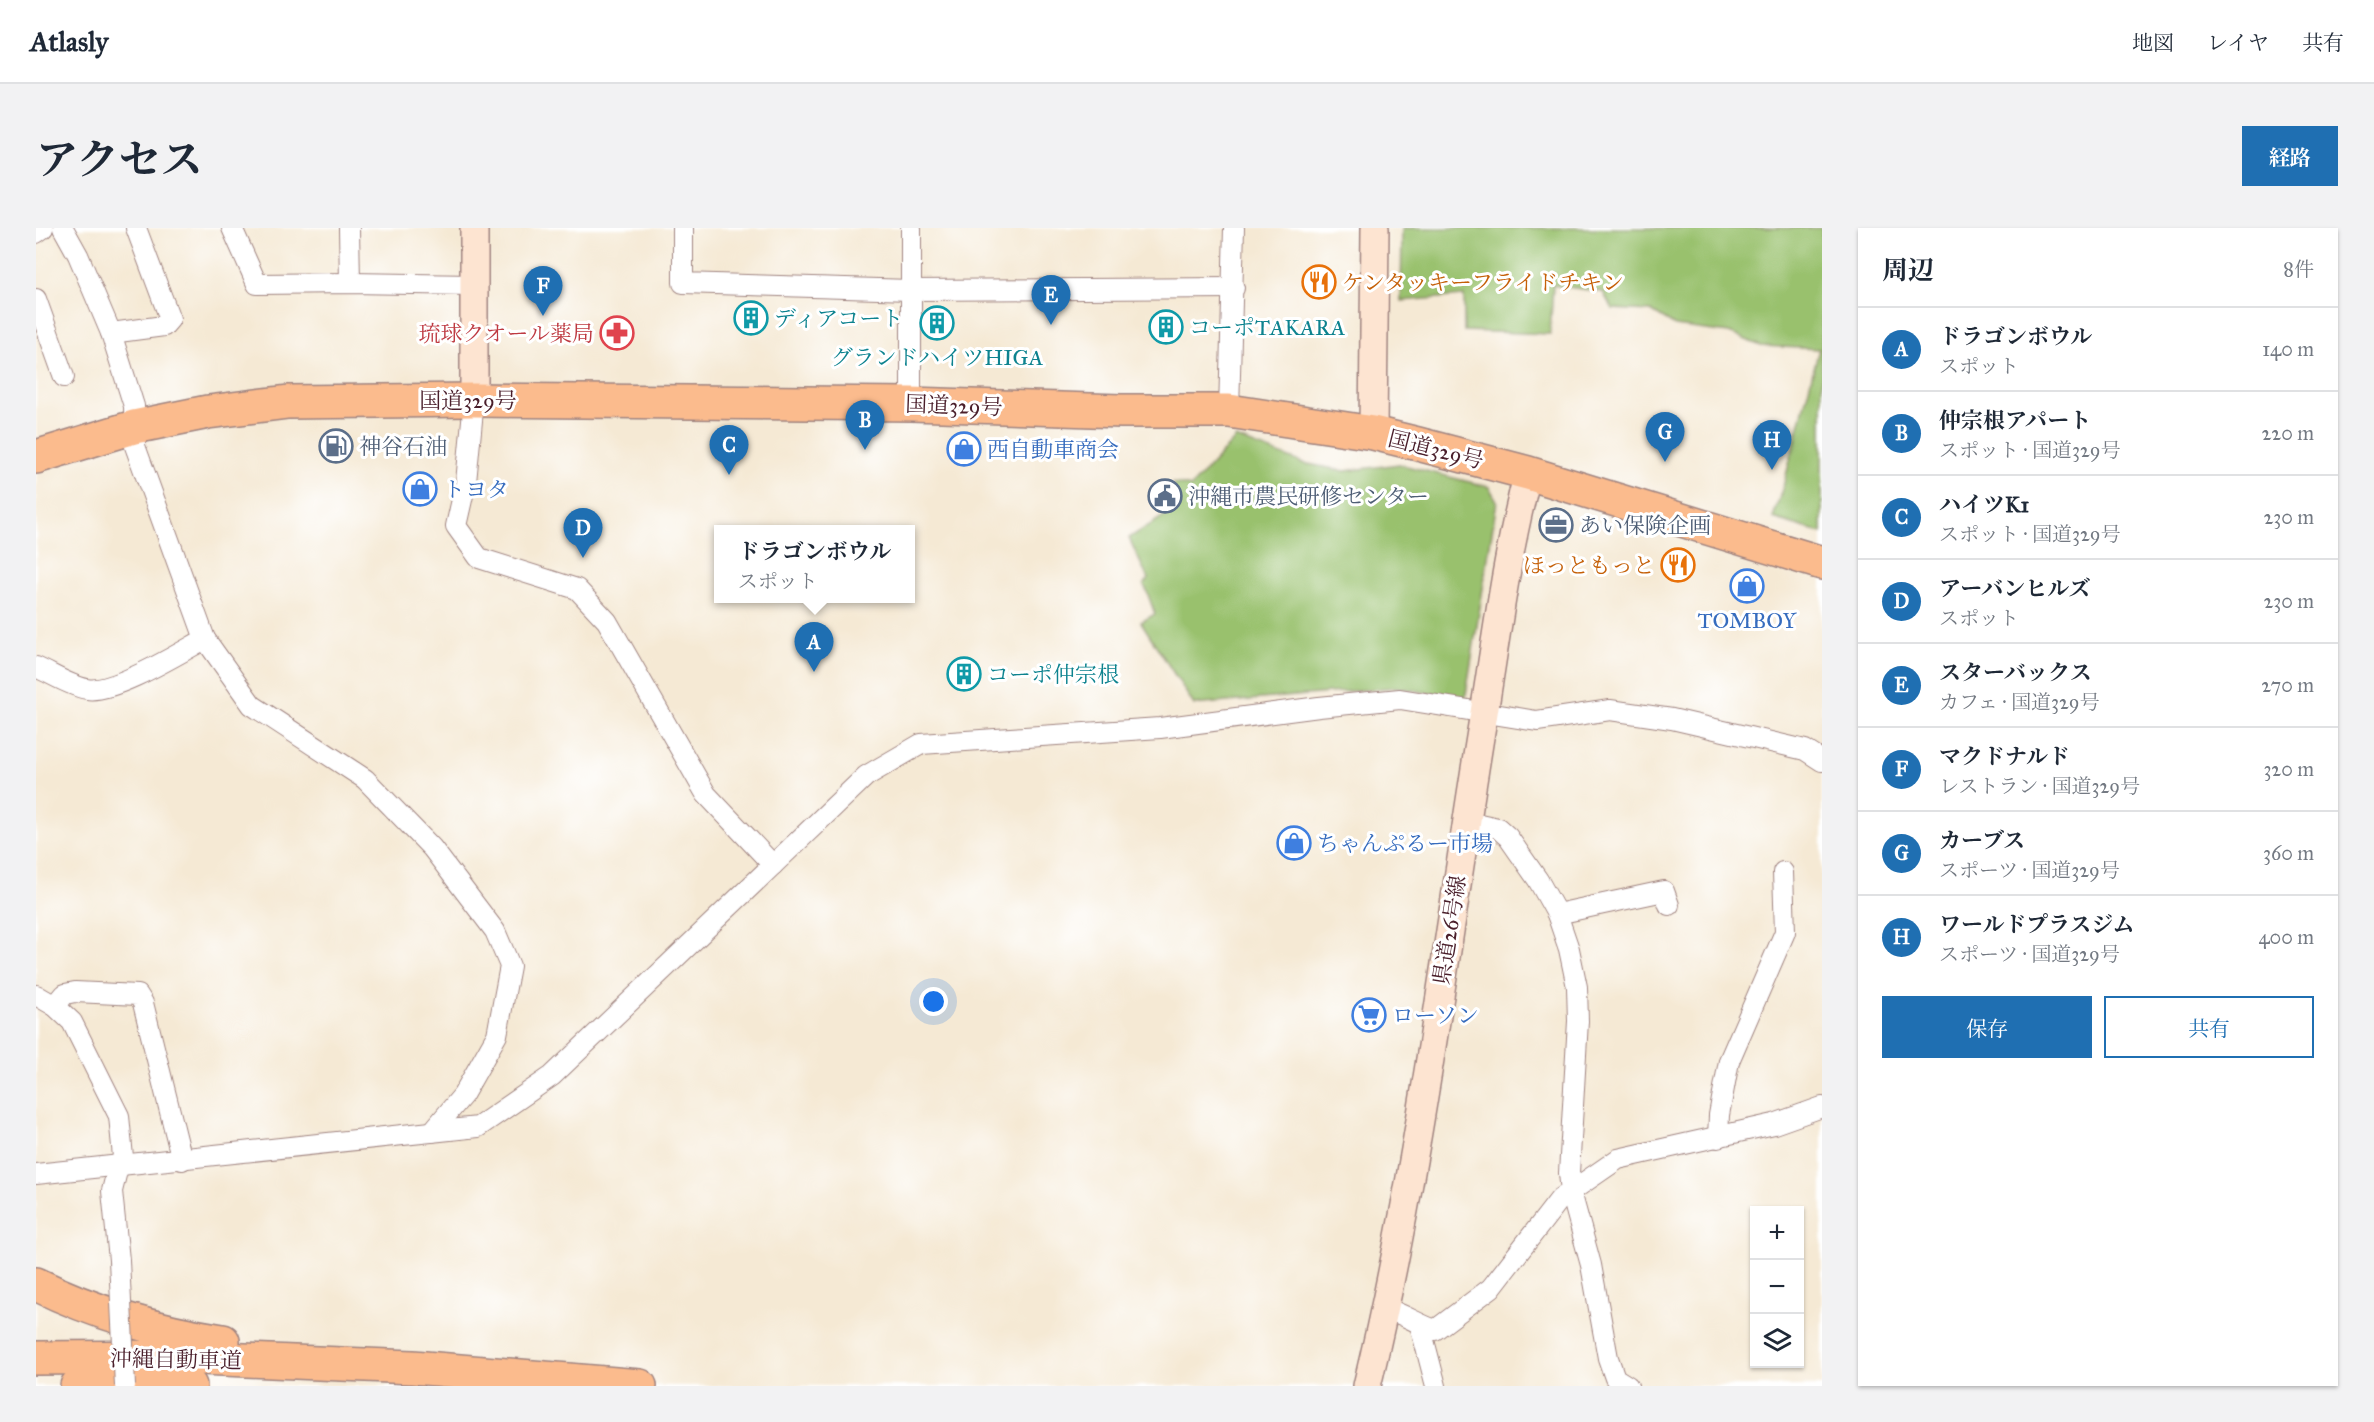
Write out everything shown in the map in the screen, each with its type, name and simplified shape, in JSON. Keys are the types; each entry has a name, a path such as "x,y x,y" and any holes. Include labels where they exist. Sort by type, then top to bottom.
{"highway":[{"name":"国道329号","path":"36,457 134,427 208,412 288,402 474,399 911,404 1122,411 1229,411 1373,433 1528,473 1822,562"},
{"path":"36,1284 90,1308 182,1335 225,1341 367,1351 413,1367"},
{"name":"沖縄自動車道","path":"36,1358 176,1357 413,1367 640,1386"},
{"name":"沖縄自動車道","path":"77,1386 190,1386"}],"main road":[{"path":"474,228 474,399"},
{"path":"1373,433 1375,228"},
{"name":"県道26号線","path":"1366,1386 1385,1308 1413,1153 1484,713 1521,500 1528,473"}],"street":[{"path":"36,233 43,228"},
{"path":"63,228 78,255 111,333 134,406 135,446 205,639 252,705 365,779 432,848 495,931 510,966 497,1035 463,1095 432,1132"},
{"path":"111,333 164,326 170,319 136,228"},
{"path":"232,228 257,284 474,285"},
{"path":"349,228 350,283"},
{"path":"683,228 683,284 910,290 1234,288"},
{"path":"911,228 911,404"},
{"path":"1229,411 1234,228"},
{"path":"36,299 64,377"},
{"path":"474,399 466,482 456,526 479,558 577,589 607,621 706,794 773,865"},
{"path":"36,667 86,689 102,690 205,639"},
{"path":"36,1174 478,1127 552,1076 866,776 921,744 1160,728 1400,699 1537,721 1610,710 1672,719 1805,750 1822,761"},
{"path":"1466,821 1498,828 1508,837 1538,880 1557,914 1569,949 1577,987 1578,1021 1569,1173 1571,1192 1591,1265 1608,1358 1615,1378 1628,1386"},
{"path":"1718,1138 1719,1115 1729,1061 1785,932 1783,872"},
{"path":"1557,914 1664,891 1669,905"},
{"path":"55,1006 65,994 75,992 138,995 143,1003 182,1160"},
{"path":"36,995 55,1006 72,1022 119,1116 123,1157 112,1191 119,1260 125,1386"},
{"path":"1385,1308 1407,1315 1420,1324 1436,1330 1491,1288 1560,1199 1618,1159 1774,1124 1822,1107"},
{"path":"1420,1324 1436,1386"}],"green space":[{"path":"1402,228 1822,228 1822,533 1773,518 1819,349 1761,346 1729,333 1675,326 1651,311 1612,309 1603,292 1553,285 1550,334 1464,331 1464,296 1401,301"},
{"path":"1236,438 1303,463 1345,471 1399,464 1489,487 1497,501 1465,700 1397,687 1194,705 1141,622 1155,614 1144,584 1148,579 1129,538 1180,506 1173,483 1191,487"}],"place":[{"name":"ケンタッキーフライドチキン","path":"1319,282"},
{"name":"マクドナルド","path":"543,316"},
{"name":"ディアコート","path":"751,318"},
{"name":"グランドハイツHIGA","path":"937,323"},
{"name":"スターバックス","path":"1051,325"},
{"name":"コーポTAKARA","path":"1166,327"},
{"name":"琉球クオール薬局","path":"617,333"},
{"name":"神谷石油","path":"336,446"},
{"name":"西自動車商会","path":"964,449"},
{"name":"仲宗根アパート","path":"865,450"},
{"name":"カーブス","path":"1665,462"},
{"name":"ワールドプラスジム","path":"1772,470"},
{"name":"ハイツK1","path":"729,475"},
{"name":"トヨタ","path":"420,489"},
{"name":"沖縄市農民研修センター","path":"1165,496"},
{"name":"あい保険企画","path":"1556,525"},
{"name":"アーバンヒルズ","path":"583,558"},
{"name":"ほっともっと","path":"1678,565"},
{"name":"TOMBOY","path":"1747,586"},
{"name":"ドラゴンボウル","path":"814,672"},
{"name":"コーポ仲宗根","path":"964,674"},
{"name":"ちゃんぷるー市場","path":"1294,843"},
{"name":"ローソン","path":"1369,1015"}]}
